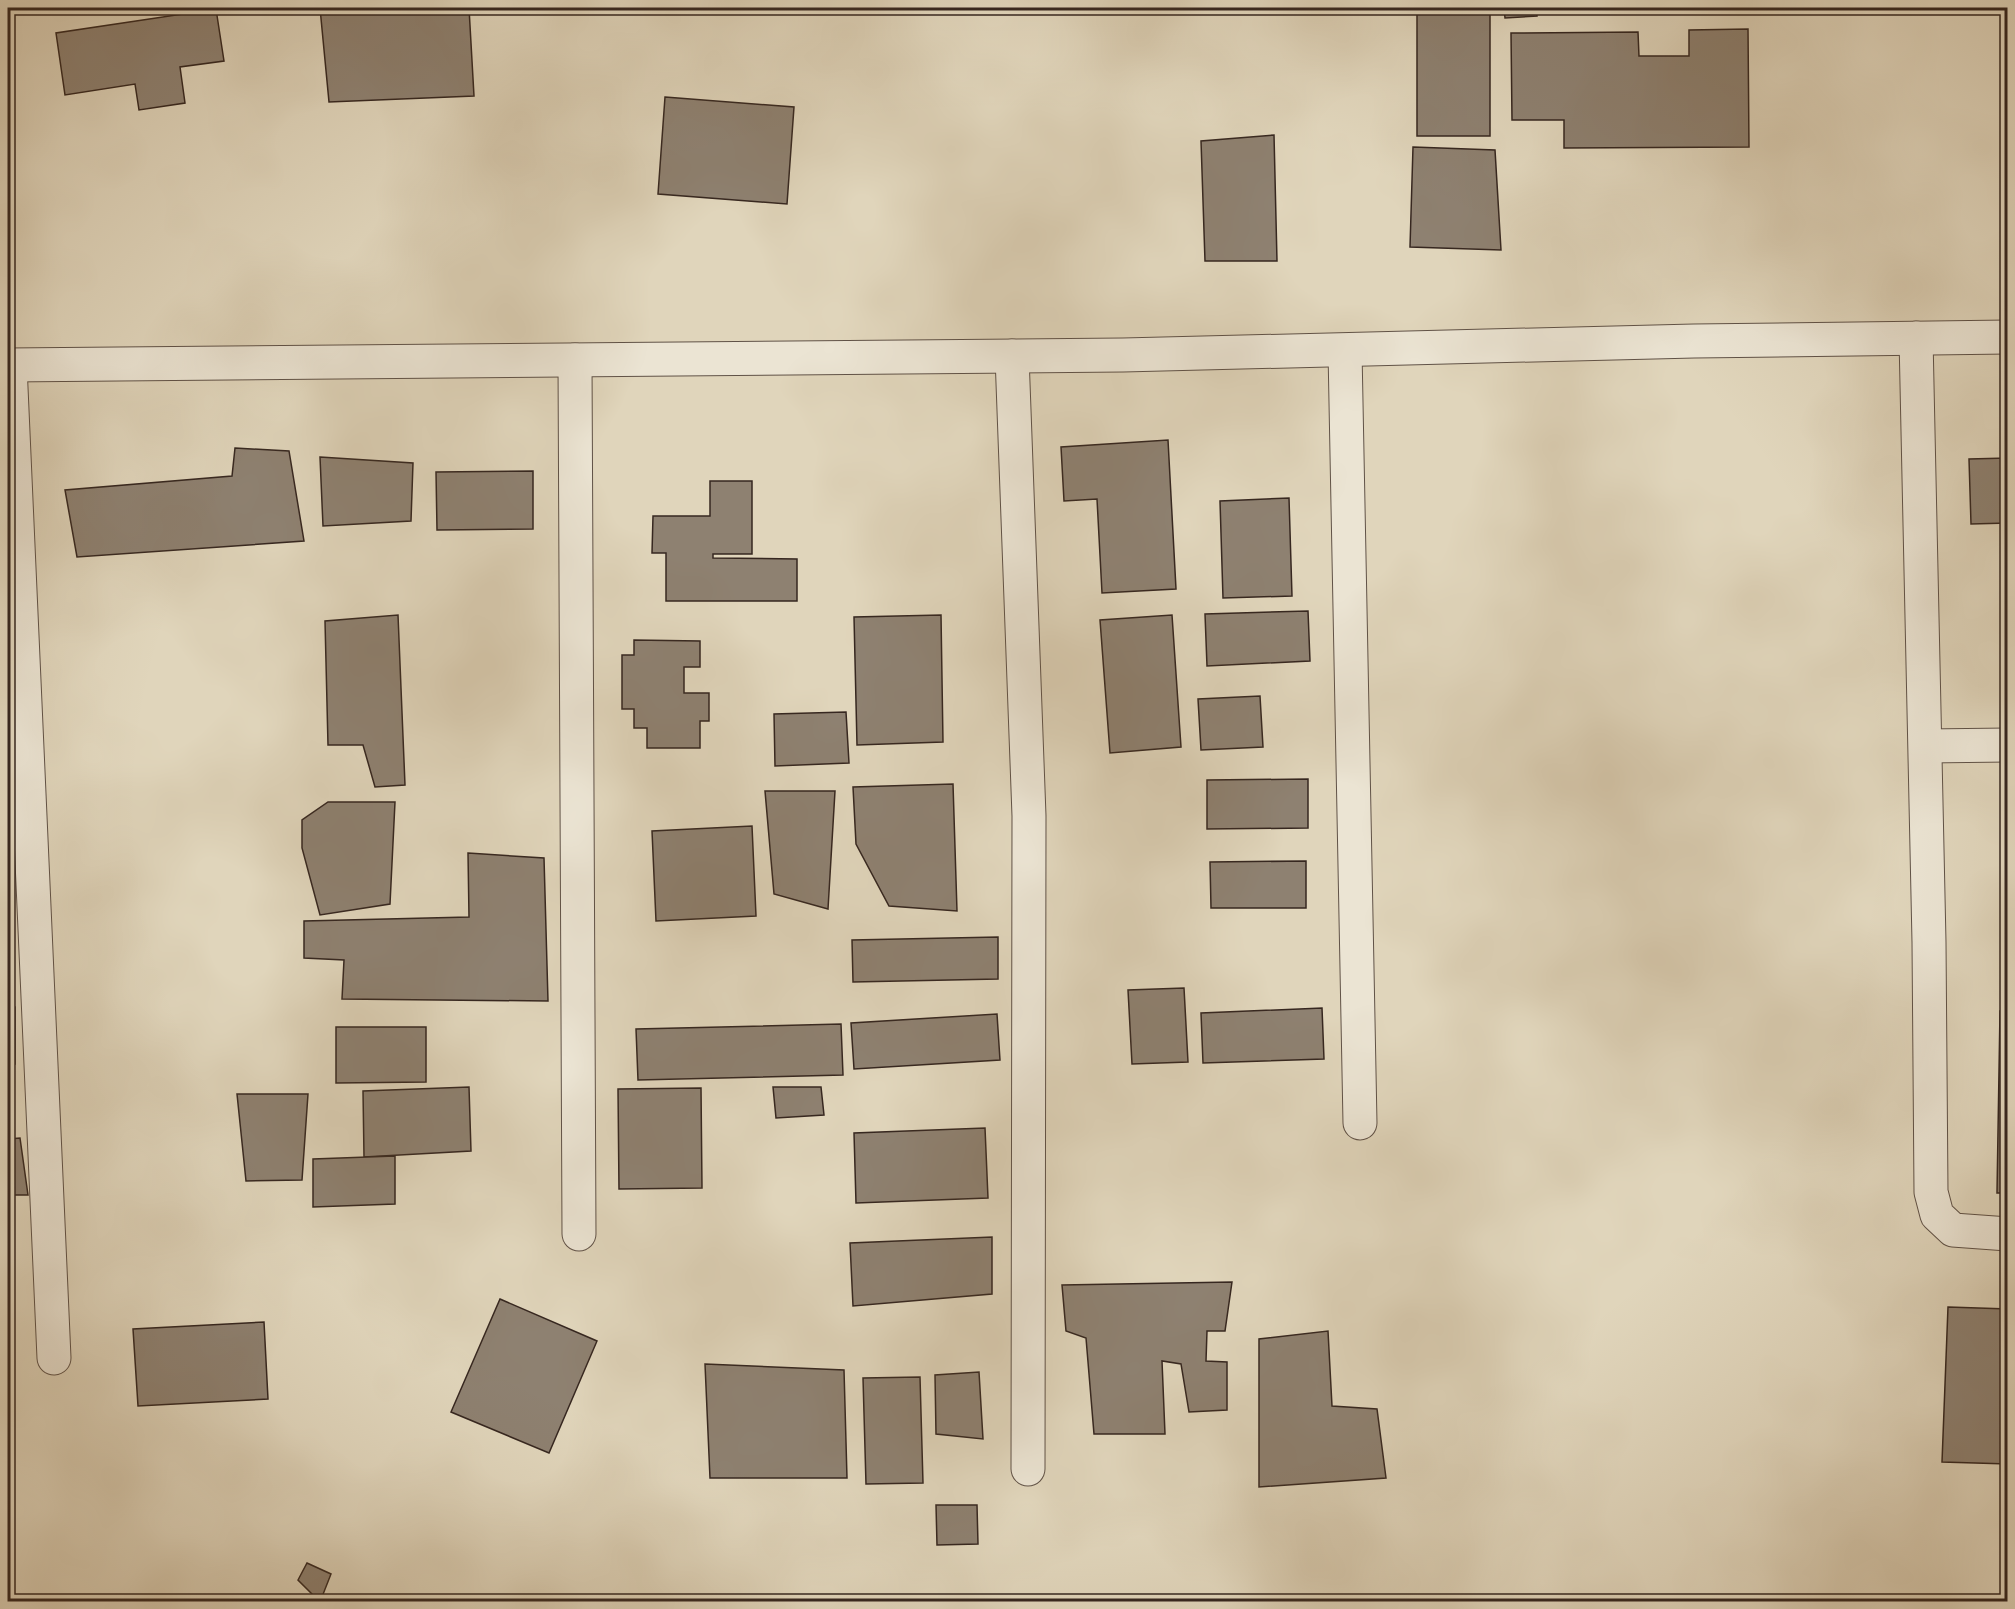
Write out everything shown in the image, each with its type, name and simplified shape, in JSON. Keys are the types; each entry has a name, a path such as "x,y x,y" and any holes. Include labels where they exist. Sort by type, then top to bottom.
{"street":[{"path":"54,1358 9,365 1012,356 2007,337"},
{"path":"1916,338 1926,746 1931,1192 1937,1215 1953,1230 2007,1234"},
{"path":"1345,351 1360,1123"},
{"path":"1012,356 1029,816 1028,1469"},
{"path":"575,360 579,1234"},
{"path":"1926,746 2007,745"}],"building":[{"path":"320,8 469,8 474,96 329,102"},
{"path":"1417,8 1490,8 1490,136 1417,136"},
{"path":"1504,8 1536,8 1537,16 1505,18"},
{"path":"216,9 224,61 180,67 185,103 139,110 135,84 65,95 56,33"},
{"path":"1748,29 1749,147 1564,148 1564,120 1512,120 1511,33 1638,32 1639,56 1689,56 1689,30"},
{"path":"665,97 794,107 787,204 658,194"},
{"path":"1274,135 1277,261 1205,261 1201,141"},
{"path":"1413,147 1495,150 1501,250 1410,247"},
{"path":"1168,440 1176,589 1102,593 1097,499 1064,501 1061,447"},
{"path":"235,448 289,451 304,541 77,557 65,490 232,476"},
{"path":"320,457 413,463 411,521 323,526"},
{"path":"2008,458 2008,523 1971,524 1969,459"},
{"path":"533,471 533,529 437,530 436,472"},
{"path":"710,481 752,481 752,554 713,554 713,558 797,559 797,601 666,601 666,553 652,553 653,516 710,516"},
{"path":"1289,498 1292,596 1223,598 1220,501"},
{"path":"1308,611 1310,661 1207,666 1205,614"},
{"path":"398,615 405,785 375,787 363,745 328,745 325,621"},
{"path":"941,615 943,742 857,745 854,617"},
{"path":"1172,615 1181,747 1110,753 1100,620"},
{"path":"634,640 700,641 700,667 684,667 684,693 709,693 709,721 700,721 700,748 647,748 647,728 634,728 634,709 622,709 622,655 634,655"},
{"path":"1260,696 1263,747 1201,750 1198,699"},
{"path":"846,712 849,763 775,766 774,714"},
{"path":"8,775 20,776 20,808 8,808"},
{"path":"1308,779 1308,828 1207,829 1207,780"},
{"path":"953,784 957,911 889,906 856,844 853,787"},
{"path":"765,791 835,791 828,909 774,894"},
{"path":"328,802 395,802 390,904 320,915 302,848 302,820"},
{"path":"752,826 756,916 656,921 652,831"},
{"path":"468,853 544,858 548,1001 342,999 344,960 304,958 304,921 469,917"},
{"path":"1306,861 1306,908 1211,908 1210,862"},
{"path":"998,937 998,979 853,982 852,940"},
{"path":"1184,988 1188,1062 1132,1064 1128,990"},
{"path":"15,1007 15,1064 8,1065 8,1008"},
{"path":"1322,1008 1324,1059 1203,1063 1201,1013"},
{"path":"2000,1011 2008,1011 2008,1193 1997,1193"},
{"path":"997,1014 1000,1060 854,1069 851,1023"},
{"path":"841,1024 843,1075 638,1080 636,1029"},
{"path":"336,1027 426,1027 426,1082 336,1083"},
{"path":"469,1087 471,1151 364,1157 363,1091"},
{"path":"773,1087 821,1087 824,1115 776,1118"},
{"path":"701,1088 702,1188 619,1189 618,1089"},
{"path":"237,1094 308,1094 302,1180 246,1181"},
{"path":"985,1128 988,1198 856,1203 854,1133"},
{"path":"20,1138 28,1195 8,1195 8,1139"},
{"path":"395,1156 395,1204 313,1207 313,1159"},
{"path":"992,1237 992,1294 853,1306 850,1243"},
{"path":"1232,1282 1225,1331 1207,1331 1206,1361 1227,1362 1227,1410 1189,1412 1181,1364 1162,1361 1165,1434 1094,1434 1086,1338 1066,1331 1062,1285"},
{"path":"500,1299 597,1341 549,1453 451,1412"},
{"path":"1948,1307 2008,1309 2008,1464 1942,1462"},
{"path":"264,1322 268,1399 138,1406 133,1329"},
{"path":"1328,1331 1332,1406 1377,1409 1386,1478 1259,1487 1259,1339"},
{"path":"705,1364 844,1370 847,1478 710,1478"},
{"path":"979,1372 983,1439 936,1434 935,1375"},
{"path":"920,1377 923,1483 866,1484 863,1378"},
{"path":"936,1505 977,1505 978,1544 937,1545"},
{"path":"307,1563 331,1574 320,1602 298,1580"}]}
